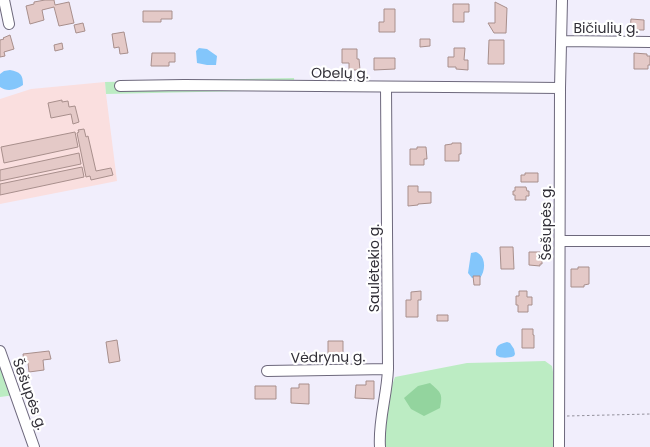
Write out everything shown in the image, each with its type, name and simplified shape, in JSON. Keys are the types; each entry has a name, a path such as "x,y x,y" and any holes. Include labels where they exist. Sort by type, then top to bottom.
{"street":[{"path":"4,0 9,24"},
{"name":"Šešupės g.","path":"558,447 562,0"},
{"name":"Bičiulių g.","path":"561,41 650,42"},
{"name":"Obelų g.","path":"120,86 560,88"},
{"name":"Saulėtekio g.","path":"380,447 381,418 388,380 386,87"},
{"path":"560,241 650,241"},
{"name":"Šešupės g.","path":"0,351 34,447"},
{"name":"Vėdrynų g.","path":"267,371 388,369"}],"path":[{"path":"559,417 650,414"}],"shaded area":[{"path":"105,82 117,181 0,204 0,99 31,89"}],"green space":[{"path":"294,78 295,90 106,94 105,82"},
{"path":"0,354 15,395 0,397"},
{"path":"545,361 552,366 553,372 553,447 380,447 378,423 395,377 467,363"},
{"path":"430,383 440,394 440,408 424,416 411,409 404,398 418,386"}],"water":[{"path":"199,48 207,49 217,56 216,65 197,63 196,51"},
{"path":"10,70 20,74 23,85 6,90 0,87 0,74"},
{"path":"476,252 482,257 484,267 480,278 472,278 468,273 471,253"},
{"path":"507,342 514,349 514,356 505,358 496,355 498,346"}],"building":[{"path":"45,0 54,0 55,5 69,2 74,23 59,26 54,7 42,10 44,20 30,24 26,6"},
{"path":"495,2 507,8 506,33 494,33 488,23 495,23"},
{"path":"453,4 469,4 469,12 464,12 464,22 453,22"},
{"path":"384,9 395,9 395,32 379,32 379,22 384,22"},
{"path":"143,11 172,11 172,19 161,19 161,22 143,22"},
{"path":"631,19 644,20 644,30 630,30"},
{"path":"83,23 85,31 76,33 74,25"},
{"path":"124,32 128,53 120,54 119,47 114,48 112,34"},
{"path":"10,35 14,49 4,52 5,56 0,57 0,40"},
{"path":"420,39 430,39 430,46 420,47"},
{"path":"489,40 504,40 504,64 488,64"},
{"path":"62,43 63,49 55,51 54,45"},
{"path":"454,48 465,48 464,60 468,60 468,70 448,67 448,57 454,57"},
{"path":"342,49 357,49 360,70 349,70 349,63 342,63"},
{"path":"152,53 175,53 175,62 169,62 169,66 151,66"},
{"path":"634,53 650,56 648,69 634,69"},
{"path":"374,58 395,58 395,69 374,70"},
{"path":"62,100 62,102 68,101 69,107 75,106 79,122 73,124 71,114 51,118 48,103"},
{"path":"84,129 86,137 88,136 96,171 111,168 113,175 91,180 90,176 86,177 77,133 79,132 78,130"},
{"path":"75,132 78,147 4,163 1,147"},
{"path":"461,143 459,161 445,161 445,145"},
{"path":"417,147 426,147 427,159 424,159 424,165 410,165 410,149 417,149"},
{"path":"79,153 81,164 0,181 0,170"},
{"path":"82,167 84,177 0,195 0,184"},
{"path":"525,173 538,173 538,182 521,182 521,175 525,175"},
{"path":"408,186 418,186 418,192 431,192 431,203 408,206"},
{"path":"515,187 526,187 527,191 529,191 529,196 526,196 526,200 515,200 513,191 515,191"},
{"path":"500,247 513,247 514,269 501,269"},
{"path":"529,252 540,252 542,264 540,266 529,265"},
{"path":"578,267 589,267 589,284 584,285 584,287 571,287 571,269 578,269"},
{"path":"473,276 480,276 480,285 474,285"},
{"path":"421,291 421,300 418,300 418,317 406,317 406,300 411,300 411,292"},
{"path":"519,291 527,291 527,297 532,297 532,305 528,305 528,312 518,312 516,296 519,296"},
{"path":"437,315 448,315 448,321 437,321"},
{"path":"522,329 533,329 534,348 522,348"},
{"path":"117,340 120,361 109,363 106,342"},
{"path":"328,341 343,341 343,357 328,357"},
{"path":"49,351 51,359 43,360 44,370 29,372 28,363 24,363 23,354"},
{"path":"366,381 374,381 374,399 355,398 356,385 366,385"},
{"path":"299,384 309,384 309,404 291,403 291,388 299,388"},
{"path":"255,386 276,386 276,399 255,399"}]}
